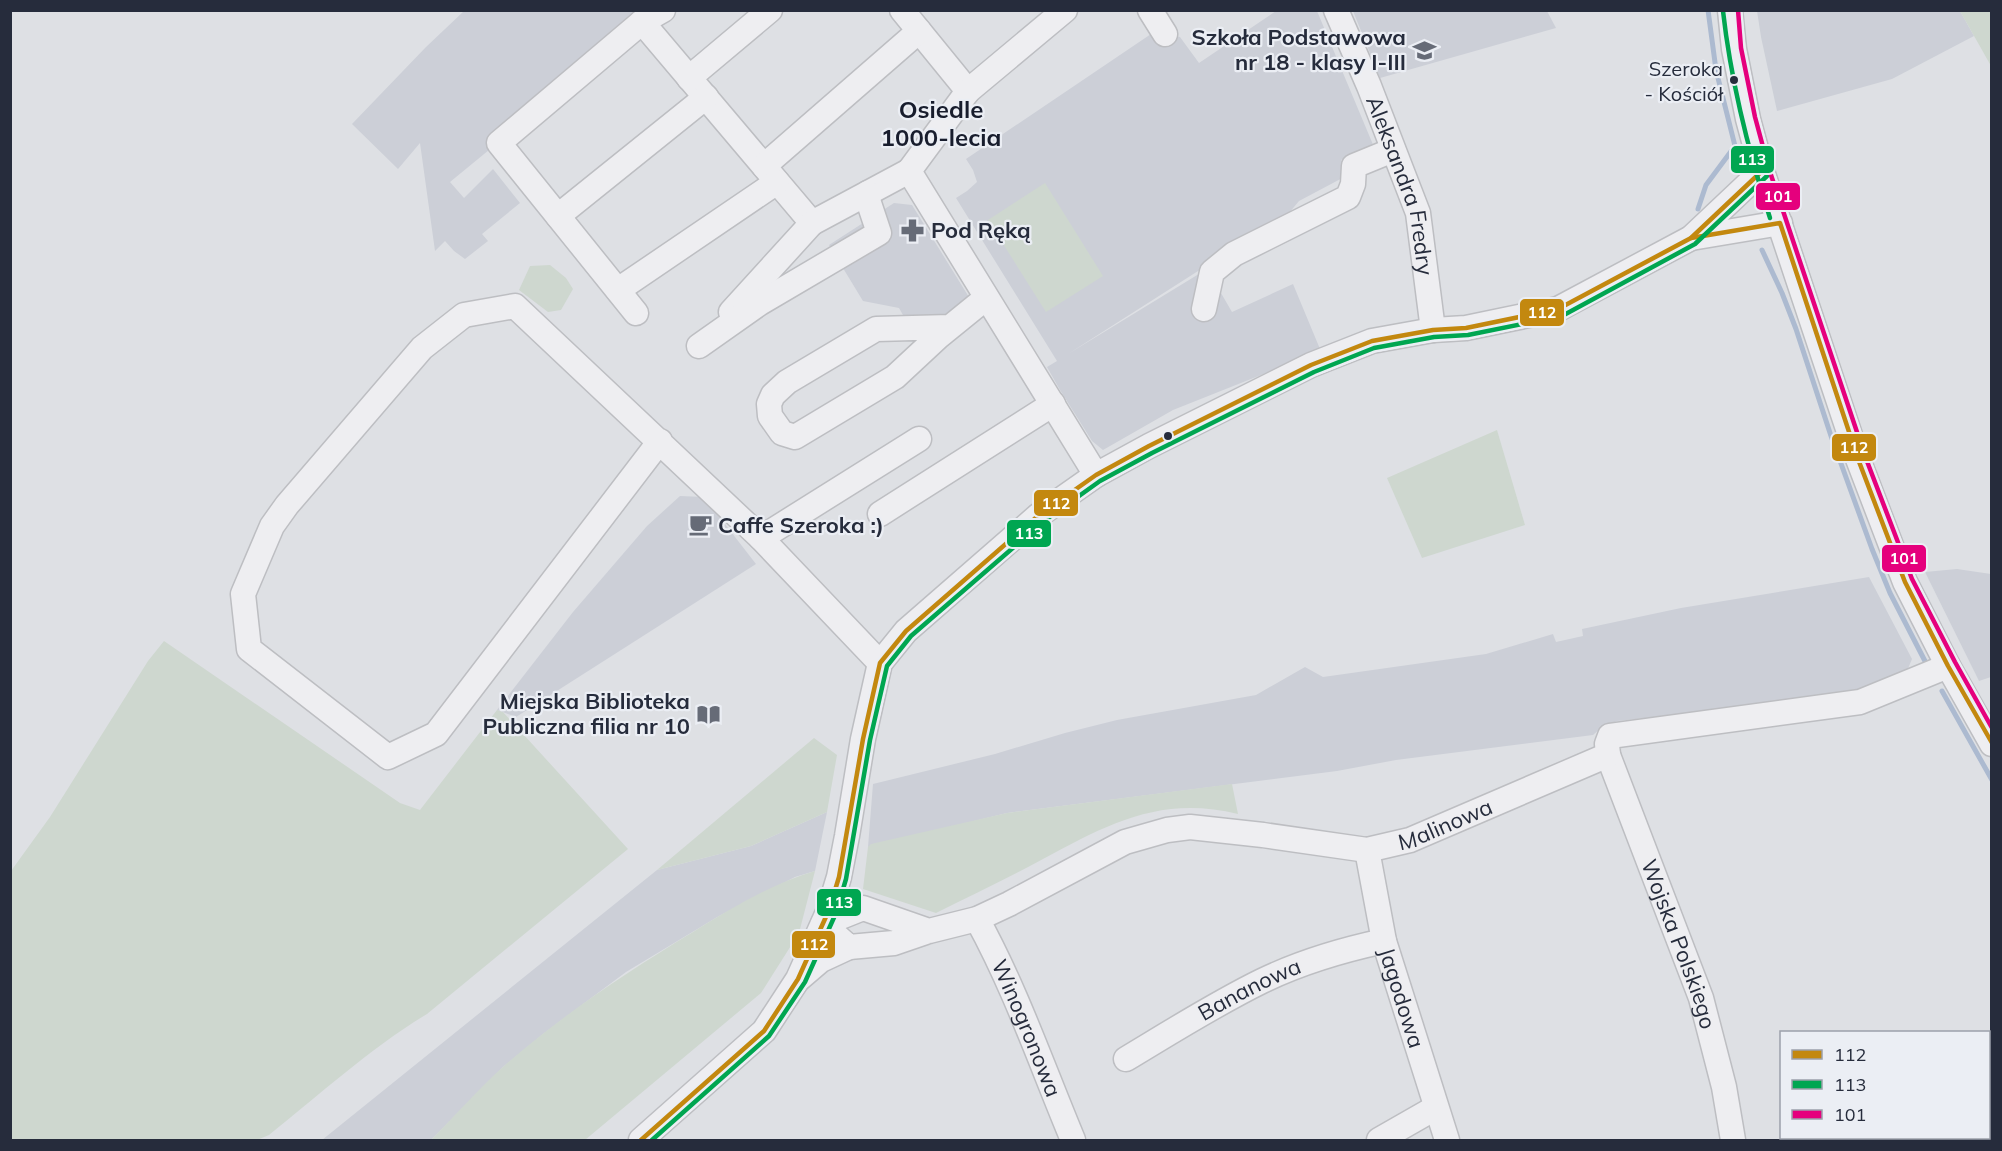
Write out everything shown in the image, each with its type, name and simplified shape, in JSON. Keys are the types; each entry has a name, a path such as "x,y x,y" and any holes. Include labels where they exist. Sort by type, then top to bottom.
{"street":[{"path":"636,313 500,143 642,22 663,10"},
{"path":"689,78 770,10"},
{"path":"902,10 968,91"},
{"path":"868,193 868,200 879,233 760,303 699,346 812,223 909,171 968,91 1065,10"},
{"path":"1150,10 1165,34"},
{"name":"Aleksandra Fredry","path":"1336,10 1369,86 1418,213 1433,330"},
{"path":"1730,10 1734,49 1748,119 1762,171 1858,459 1905,582 1948,666 1992,744"},
{"path":"642,22 812,223"},
{"path":"618,290 770,174 919,32"},
{"path":"558,216 706,97"},
{"path":"1204,309 1212,272 1234,254 1348,197 1353,184 1353,166 1394,150"},
{"path":"909,171 1096,475"},
{"path":"641,1140 764,1031 798,979 823,924 839,877 863,739 880,663 906,631 1039,515 1096,475 1311,365 1372,340 1433,330 1466,328 1558,309 1690,238 1762,171"},
{"path":"1690,238 1780,223"},
{"path":"950,327 876,329 787,382 773,395 769,404 770,416 782,433 795,437 895,377 986,298"},
{"path":"660,441 436,734 388,757 249,649 243,594 272,526 287,505 422,348 464,315 515,306 660,441 761,538 880,663"},
{"path":"880,514 1053,404"},
{"path":"761,538 919,440"},
{"path":"1608,755 1607,744 1610,736 1860,702 1948,666"},
{"name":"Malinowa","path":"798,979 821,960 849,947 894,943 977,918 1009,904 1106,850 1167,830 1190,827 1214,829 1367,850 1410,840 1608,755"},
{"name":"Wojska Polskiego","path":"1608,755 1701,998 1724,1087 1732,1140"},
{"name":"Jagodowa","path":"1367,850 1384,941 1447,1140"},
{"path":"839,877 848,896 863,908 929,931"},
{"path":"823,924 863,908"},
{"name":"Winogronowa","path":"977,918 1019,1003 1073,1140"},
{"path":"823,924 849,947"},
{"name":"Bananowa","path":"1126,1059 1220,1002 1264,980 1347,949 1384,941"},
{"path":"1379,1140 1435,1108"}],"shaded area":[{"path":"464,11 658,11 450,182 464,198 493,169 520,203 482,234 488,241 465,259 445,241 435,251 420,143 398,169 352,124"},
{"path":"1276,11 1317,11 1374,147 1341,160 1348,175 1299,201 1289,213 1068,354 1207,269 1232,312 1293,284 1320,349 1173,410 1103,450 1092,441 1060,390 1047,367 1057,361 956,198 977,182 966,159 1154,32 1180,37 1199,63"},
{"name":"Szkoła Podstawowa nr 18 - klasy I-III","path":"1353,11 1547,11 1556,28 1380,78"},
{"path":"1757,11 1960,11 1974,36 1892,79 1777,111"},
{"path":"1960,11 1991,11 1991,66"},
{"path":"1045,183 1103,276 1046,312 988,220"},
{"path":"894,203 912,205 980,315 907,322 899,308 863,301 829,245"},
{"path":"550,265 566,278 573,289 561,310 548,312 519,290 530,266"},
{"path":"1497,430 1525,525 1422,558 1387,478"},
{"path":"680,496 704,497 756,564 516,717 497,710 573,612 647,526"},
{"path":"1957,569 1991,574 1991,677 1979,681 1925,572"},
{"path":"1869,577 1912,659 1904,678 1838,697 1617,721 1601,728 1593,735 1396,760 1337,771 1007,813 868,847 873,784 995,754 1117,720 1256,695 1305,667 1323,677 1486,654 1553,634 1556,642 1583,636 1582,629 1681,608"},
{"path":"164,641 400,803 420,810 497,710 503,712 628,849 427,1014 366,1056 269,1135 257,1140 11,1140 11,871 50,817 148,661"},
{"path":"814,738 837,755 827,812 751,846 657,870"},
{"path":"1232,784 1238,814 1210,809 1184,808 1136,816 1090,835 936,913 863,889 868,847 871,844 1007,813"},
{"path":"827,812 815,871 795,877 719,916 626,972 503,1067 431,1140 322,1140 657,870 751,846"},
{"path":"815,871 799,933 761,993 585,1140 431,1140 504,1066 596,995 668,947 737,906 783,882"}],"waterway":[{"path":"1708,10 1716,70 1738,158"},
{"path":"1698,209 1706,185 1735,146"},
{"path":"1762,250 1796,329 1831,436 1872,549 1890,593 1927,665"},
{"path":"1942,691 1992,780"}],"transit line":[{"name":"101","path":"1738,10 1741,48 1755,117 1769,169 1865,456 1912,579 1992,728"},
{"name":"113","path":"1723,11 1741,116 1770,218"},
{"name":"112","path":"641,1140 764,1031 798,979 829,910 839,877 863,739 880,663 906,631 1039,515 1096,475 1311,365 1372,341 1433,330 1466,328 1558,309 1691,238 1762,171"},
{"name":"113","path":"652,1140 769,1036 805,982 836,913 846,879 870,740 887,666 911,636 1044,521 1100,481 1152,453 1314,372 1374,348 1434,337 1468,335 1562,316 1695,244 1767,176"},
{"name":"112","path":"1691,238 1780,223 1858,459 1905,582 1948,666 1992,743"}],"place":[{"name":"Szkoła Podstawowa nr 18 - klasy I-III","path":"1424,50"},
{"name":"Szeroka - Kościół","path":"1734,80"},
{"name":"Pod Ręką","path":"913,230"},
{"name":"Caffe Szeroka :)","path":"700,525"},
{"name":"Miejska Biblioteka Publiczna filia nr 10","path":"708,714"}],"district":[{"name":"Osiedle 1000-lecia","path":"941,124"}]}
